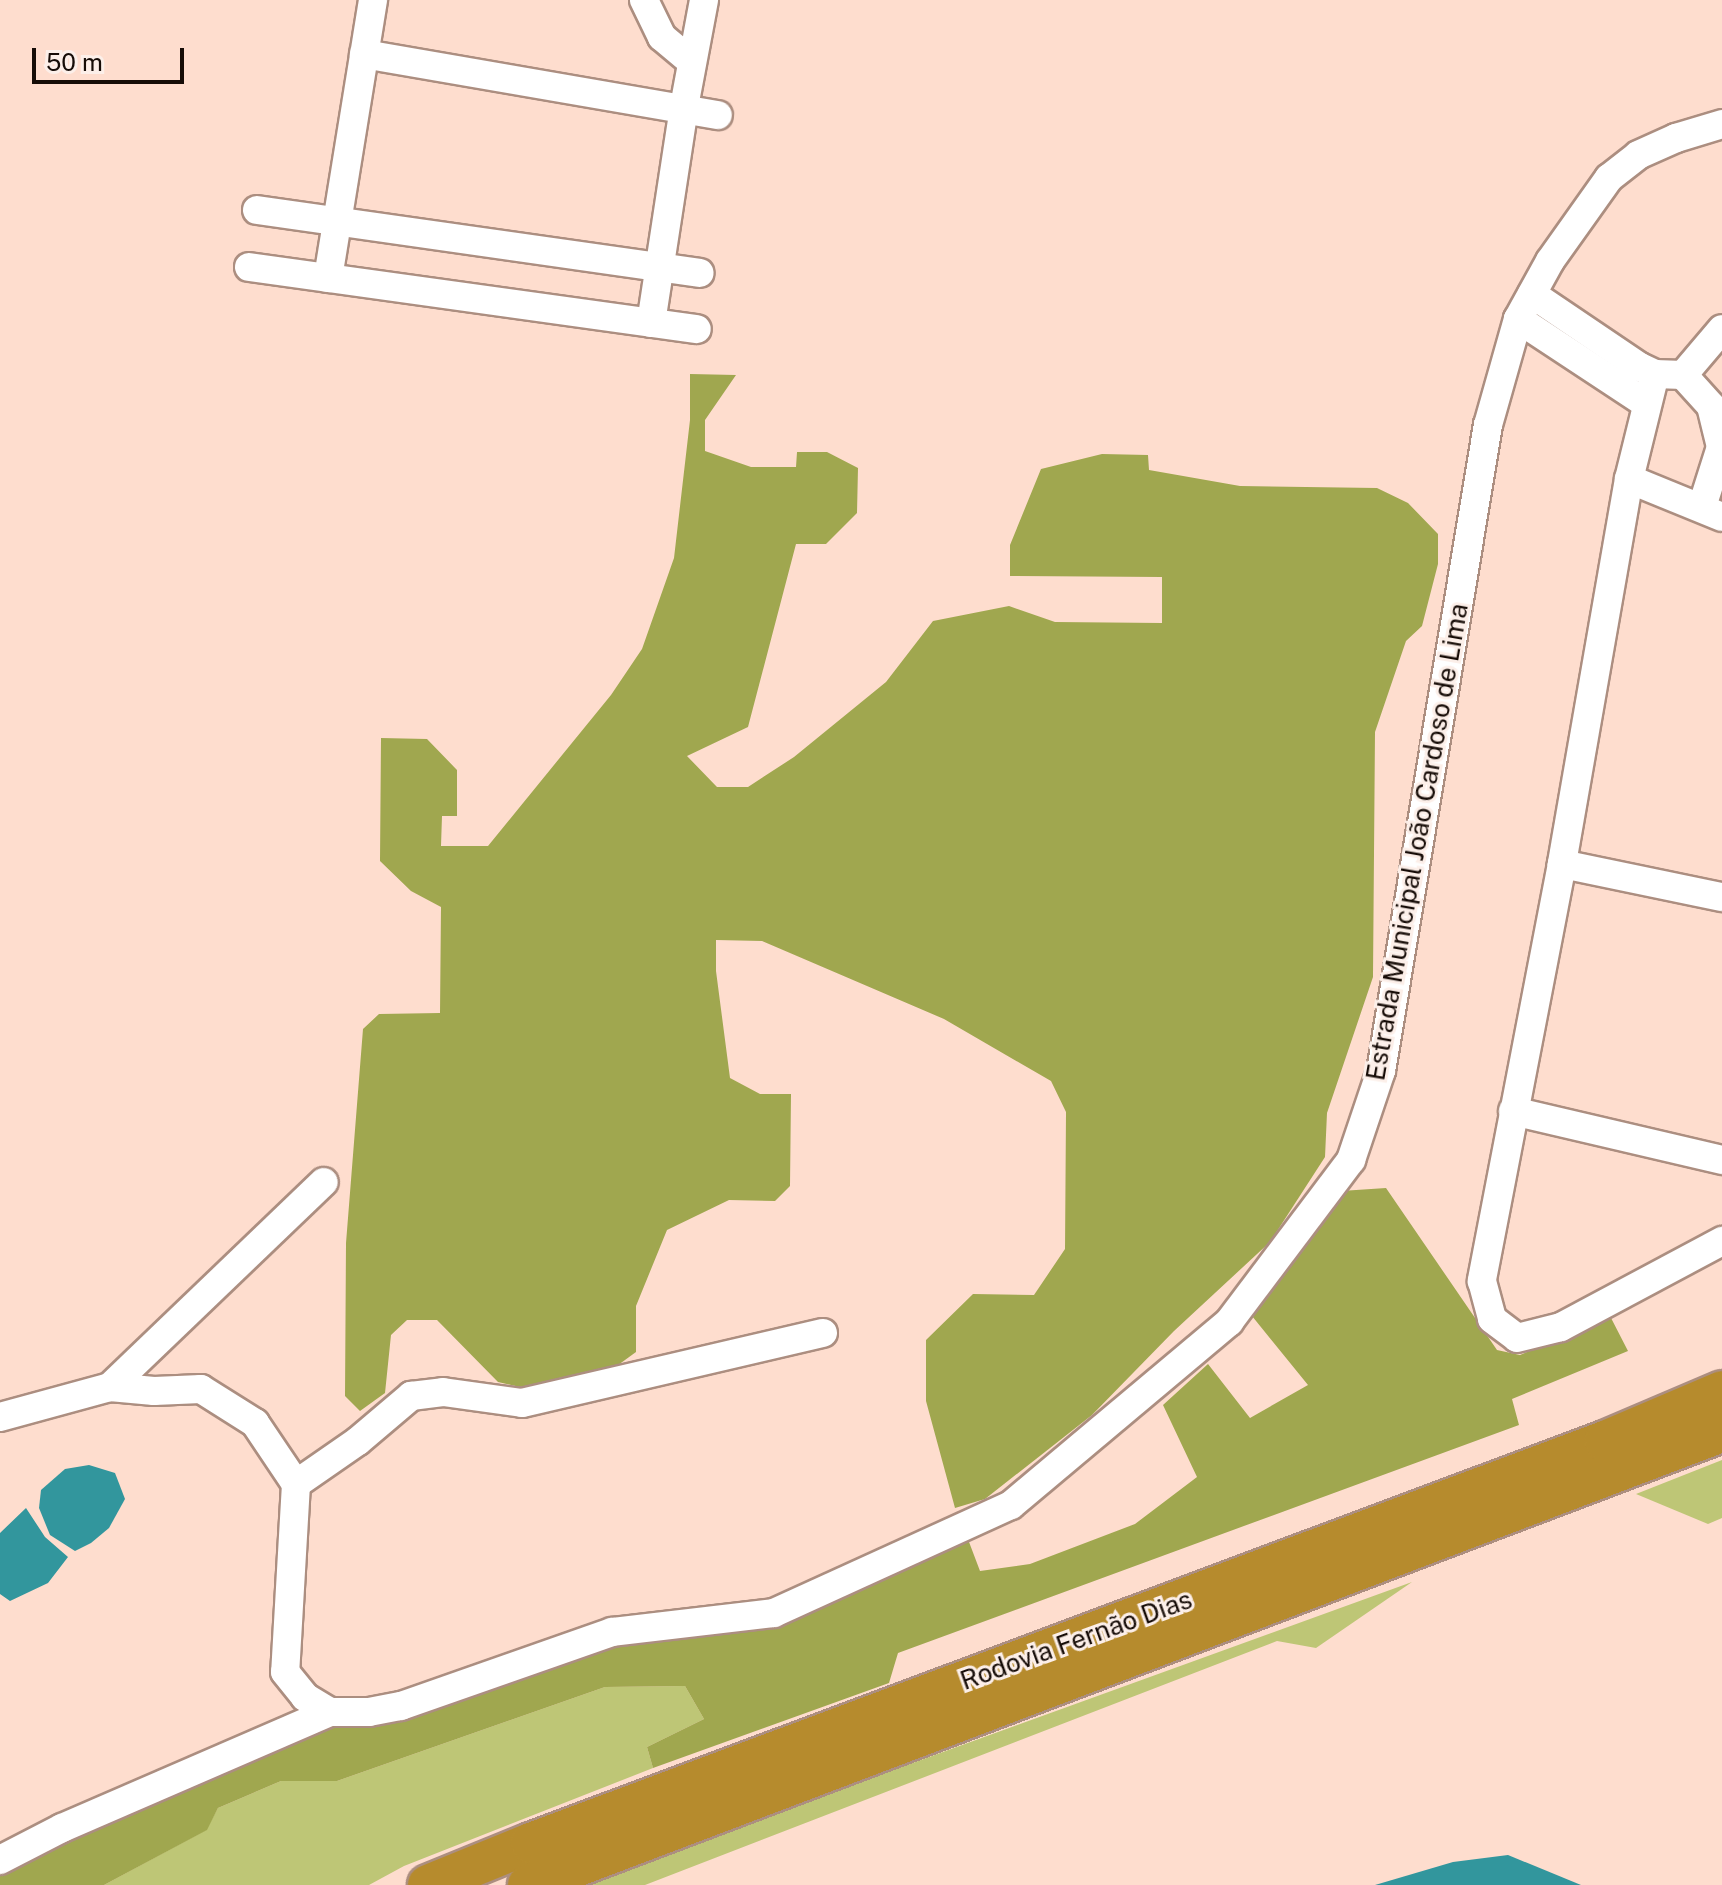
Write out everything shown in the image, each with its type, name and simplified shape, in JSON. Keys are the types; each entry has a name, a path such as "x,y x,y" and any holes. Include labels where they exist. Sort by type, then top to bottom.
{"highway":[{"name":"Rodovia Fernão Dias","path":"428,1885 546,1837 1605,1441 1722,1391"},
{"name":"Rodovia Fernão Dias","path":"528,1885 1722,1432"}],"street":[{"path":"328,278 373,0"},
{"path":"644,0 662,37 692,62"},
{"path":"651,323 684,107 704,0"},
{"path":"364,54 718,115"},
{"name":"Estrada Municipal João Cardoso de Lima","path":"330,1712 369,1712 401,1706 612,1632 774,1613 1011,1505 1229,1322 1351,1160 1381,1071 1488,425 1518,319 1550,261 1609,178 1638,155 1676,138 1722,124"},
{"path":"257,210 700,273"},
{"path":"249,267 697,329"},
{"path":"1532,294 1640,367 1655,374 1683,375 1711,406 1721,447 1712,512 1629,479"},
{"path":"1518,319 1647,404"},
{"path":"1683,375 1722,329"},
{"path":"1655,374 1629,479 1562,864 1482,1281 1492,1319 1517,1338 1561,1327 1722,1241"},
{"path":"1562,864 1722,897"},
{"path":"1513,1111 1722,1160"},
{"path":"110,1387 324,1182"},
{"path":"296,1484 358,1441 411,1396 443,1392 522,1403 823,1333"},
{"path":"0,1417 110,1387 154,1391 201,1389 255,1423 296,1484 285,1672 305,1697 330,1712"},
{"path":"0,1860 62,1828 330,1712"}],"green space":[{"path":"690,374 736,375 705,420 705,451 751,467 796,467 797,452 827,452 858,468 857,513 826,544 796,544 748,727 687,756 717,787 748,787 794,757 886,682 933,621 1009,606 1055,622 1162,623 1162,577 1010,576 1010,545 1041,469 1102,454 1148,455 1149,470 1240,486 1377,488 1408,503 1438,534 1438,564 1422,626 1406,641 1375,732 1373,977 1327,1113 1325,1157 1270,1242 1174,1331 1092,1415 985,1499 955,1508 926,1401 926,1340 973,1294 1034,1295 1065,1249 1066,1112 1051,1081 944,1019 762,941 716,940 716,971 730,1078 760,1094 791,1094 790,1186 775,1201 729,1200 667,1230 636,1306 636,1352 614,1368 520,1387 498,1382 437,1320 407,1320 391,1335 385,1393 360,1411 345,1396 346,1243 363,1029 379,1014 440,1013 441,907 411,891 380,861 381,738 427,739 457,770 457,816 442,816 441,846 488,846 611,695 642,649 674,558 690,420"},
{"path":"1386,1188 1497,1350 1520,1355 1610,1316 1628,1351 1512,1399 1519,1425 898,1653 889,1683 653,1768 647,1747 704,1719 685,1686 605,1687 337,1781 281,1781 218,1808 207,1830 104,1885 0,1885 0,1876 37,1856 327,1722 611,1642 778,1621 966,1534 980,1571 1030,1564 1135,1524 1197,1477 1163,1405 1208,1364 1250,1418 1308,1385 1252,1316 1341,1191"},
{"path":"1722,1460 1722,1518 1708,1524 1636,1494"},
{"path":"1412,1582 1316,1648 1277,1641 645,1885 576,1885"},
{"path":"685,1686 704,1719 647,1747 653,1768 404,1866 369,1885 104,1885 206,1830 218,1808 281,1781 337,1781 605,1687"}],"water":[{"path":"89,1465 115,1473 125,1499 109,1528 75,1551 50,1535 39,1508 41,1490 65,1469"},
{"path":"26,1508 45,1537 68,1557 48,1583 10,1601 0,1594 0,1533"},
{"path":"1508,1855 1581,1885 1375,1885 1453,1862"}]}
